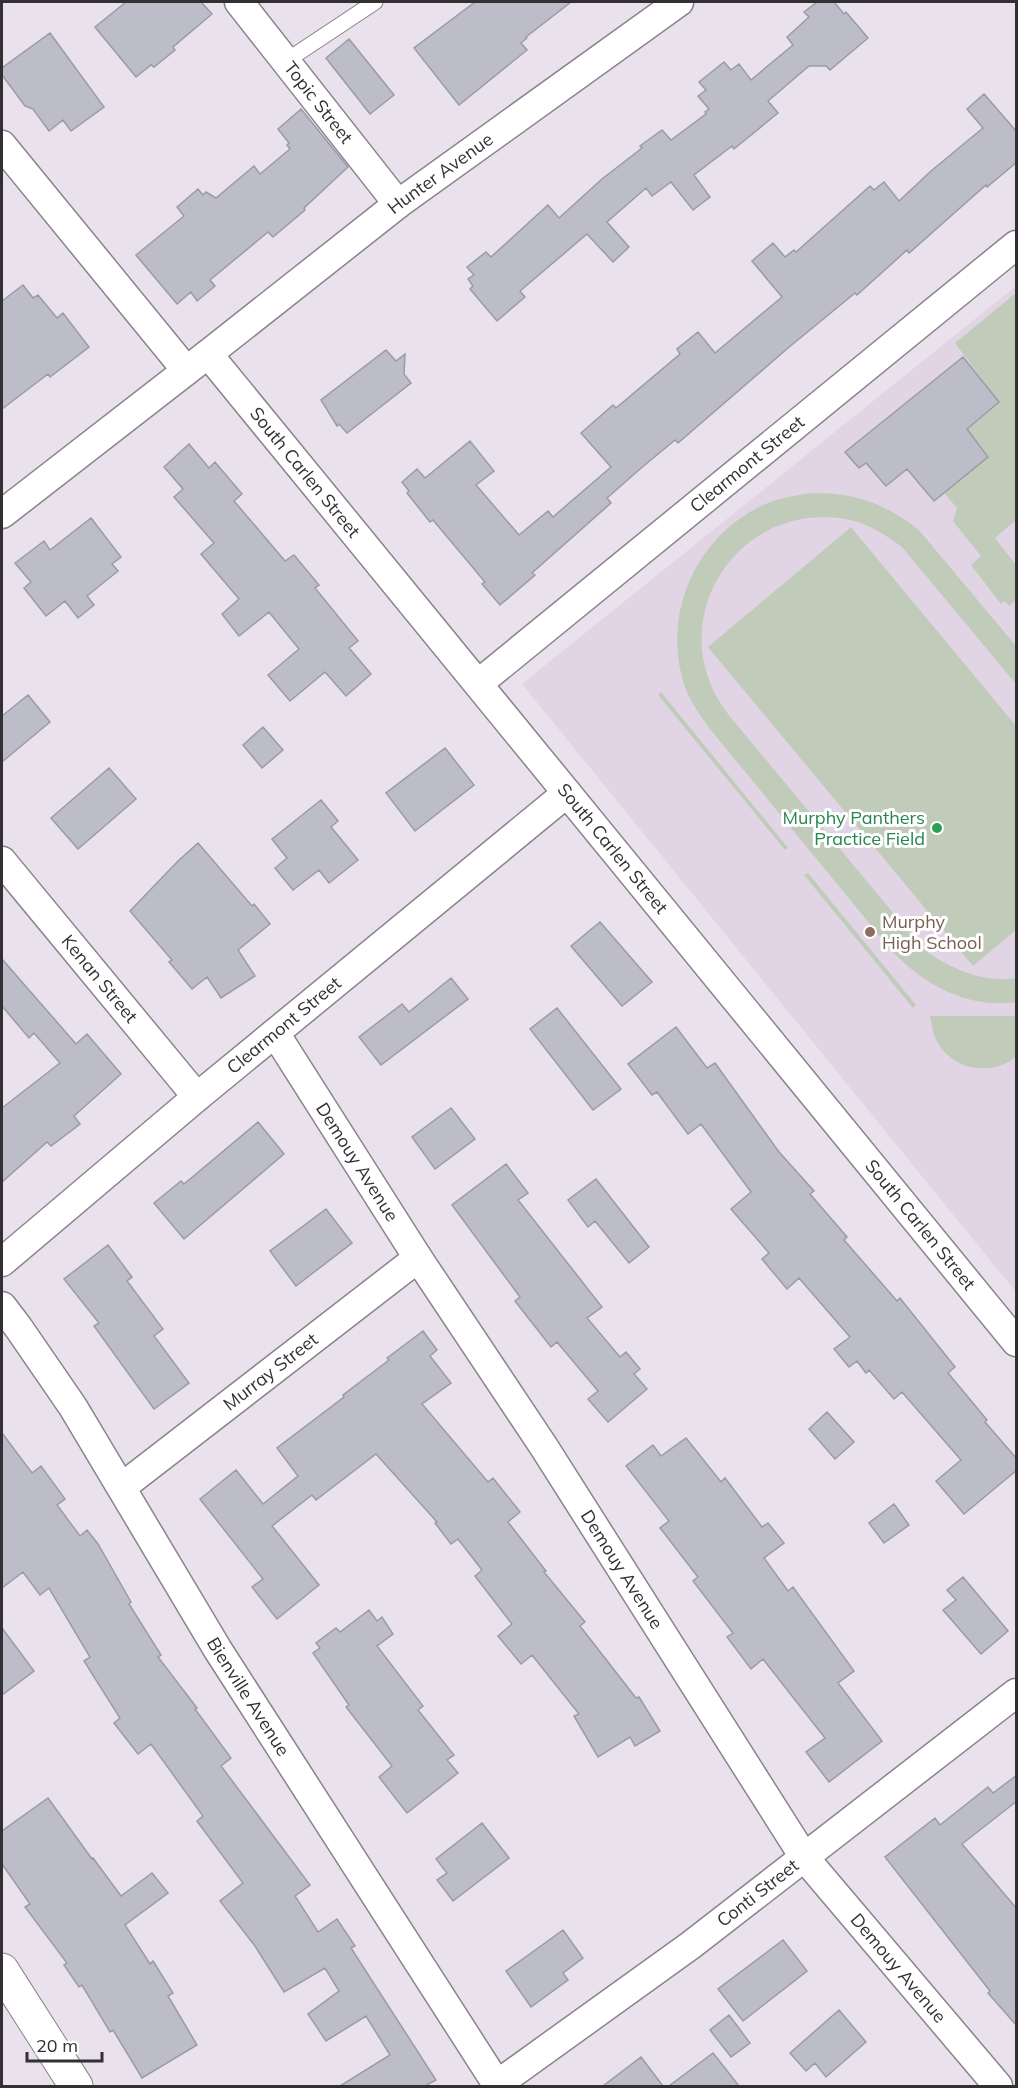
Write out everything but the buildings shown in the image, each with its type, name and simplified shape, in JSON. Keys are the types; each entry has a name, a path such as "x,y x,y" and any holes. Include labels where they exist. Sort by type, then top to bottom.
{"street":[{"name":"Topic Street","path":"239,2 398,204"},
{"name":"Hunter Avenue","path":"2,514 398,204 679,2"},
{"name":"South Carlen Street","path":"2,146 197,362 478,683 1017,1342"},
{"name":"Clearmont Street","path":"478,683 1017,245"},
{"name":"Clearmont Street","path":"2,1262 197,1097 567,793"},
{"name":"Kenan Street","path":"2,861 197,1097"},
{"name":"Demouy Avenue","path":"275,1033 418,1258 544,1447 804,1857 998,2086"},
{"name":"Murray Street","path":"122,1487 418,1258"},
{"name":"Bienville Avenue","path":"2,1306 73,1407 219,1650 497,2086"},
{"name":"Conti Street","path":"497,2086 691,1945 1017,1694"},
{"path":"6,1988 76,2086"}],"lane":[{"path":"286,61 375,2"}],"shaded area":[{"name":"Murphy High School","path":"1016,286 1016,1292 522,684"}],"green space":[{"path":"1016,293 1016,520 995,538 1016,565 1016,600 1009,606 1004,601 1001,604 971,565 981,556 953,521 957,508 944,493 988,457 967,429 999,402 955,343"},
{"path":"813,493 843,495 869,501 893,512 918,529 1016,646 1016,684 902,547 861,523 820,517 786,523 763,533 743,547 727,565 714,586 705,609 702,633 703,658 712,686 728,714 923,949 967,973 991,978 1016,978 1016,1002 981,1002 948,992 918,974 892,951 710,729 686,690 679,662 677,634 681,606 690,580 703,556 721,534 743,517 768,503 790,496"},
{"name":"Murphy Panthers Practice Field","path":"851,527 1016,726 1016,930 973,966 708,647"},
{"path":"661,692 788,848 785,850 658,695"},
{"path":"808,873 916,1005 913,1008 804,875"},
{"path":"930,1016 1016,1016 1016,1057 996,1067 974,1068 963,1065 954,1060 938,1043"}],"place":[{"name":"Murphy Panthers Practice Field","path":"937,828"},
{"name":"Murphy High School","path":"870,932"}]}
